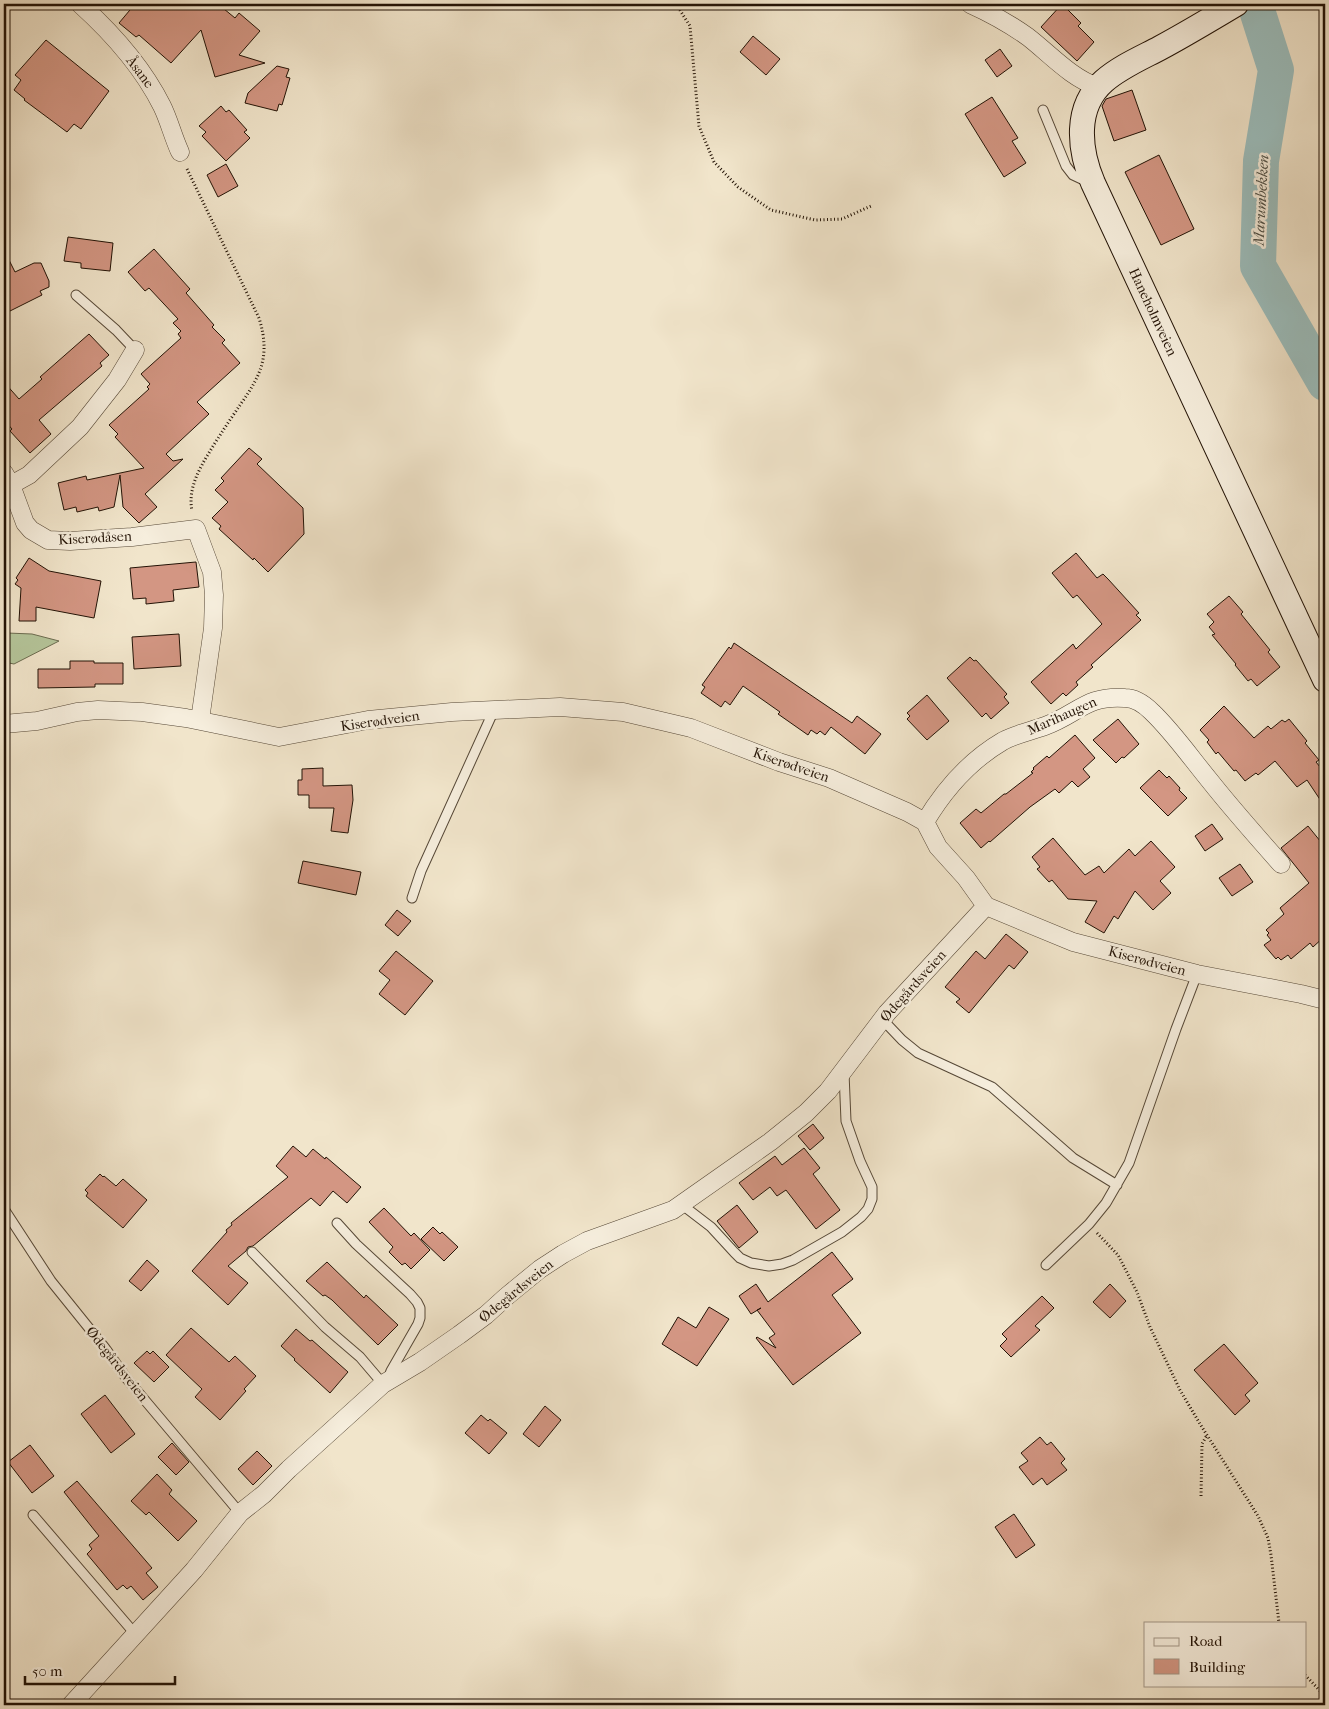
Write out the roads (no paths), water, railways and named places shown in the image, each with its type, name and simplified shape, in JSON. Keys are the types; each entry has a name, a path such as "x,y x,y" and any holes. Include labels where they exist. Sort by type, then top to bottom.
{"main road":[{"name":"Haneholmveien","path":"1236,4 1117,71 1098,87 1086,109 1082,126 1082,152 1093,183 1325,680"}],"street":[{"name":"Åsane","path":"80,4 96,18 140,70 163,108 180,152"},
{"path":"970,4 990,13 1026,36 1085,83 1098,87"},
{"path":"7,479 29,475 80,427 117,380 135,350"},
{"name":"Kiserødåsen","path":"7,479 25,523 31,530 48,540 70,541 124,537 196,529 212,572 214,595 213,628 200,720"},
{"name":"Marihaugen","path":"925,822 939,798 960,774 1004,741 1048,725 1096,699 1128,698 1137,700 1151,711 1232,809 1282,864"},
{"name":"Kiserødveien","path":"4,724 37,721 78,712 98,710 142,712 200,720 279,737 368,720 494,710 560,707 624,712 691,728 779,762 829,778 888,803 925,822"},
{"path":"925,822 938,847 966,878 986,906"},
{"name":"Kiserødveien","path":"986,906 1073,942 1197,974 1325,1000"},
{"name":"Ødegårdsveien","path":"71,1705 194,1570 240,1513 264,1494 289,1469 385,1383 420,1362 486,1316 507,1296 563,1254 587,1241 673,1210 770,1142 806,1113 828,1091 882,1019 986,906"}],"lane":[{"path":"1043,110 1066,166 1073,175 1093,183"},
{"path":"76,295 116,330 135,350"},
{"path":"412,898 421,871 494,710"},
{"path":"1046,1265 1089,1224 1106,1203 1129,1163 1197,974"},
{"path":"882,1019 902,1040 918,1053 992,1087 1073,1158 1117,1185"},
{"path":"680,1204 711,1227 740,1258 751,1263 769,1266 793,1260 842,1232 861,1217 868,1209 872,1199 872,1187 846,1121 844,1070"},
{"name":"Ødegårdsveien","path":"4,1209 51,1281 105,1348 127,1379 240,1513"},
{"name":"Ødegårdsveien","path":"337,1223 356,1244 410,1294 420,1308 418,1324 385,1383"},
{"path":"252,1252 325,1327 360,1357 385,1383"},
{"path":"33,1514 136,1635"}],"waterway":[{"name":"Marumbekken","path":"1255,4 1276,70 1261,161 1258,266 1325,383"}]}
